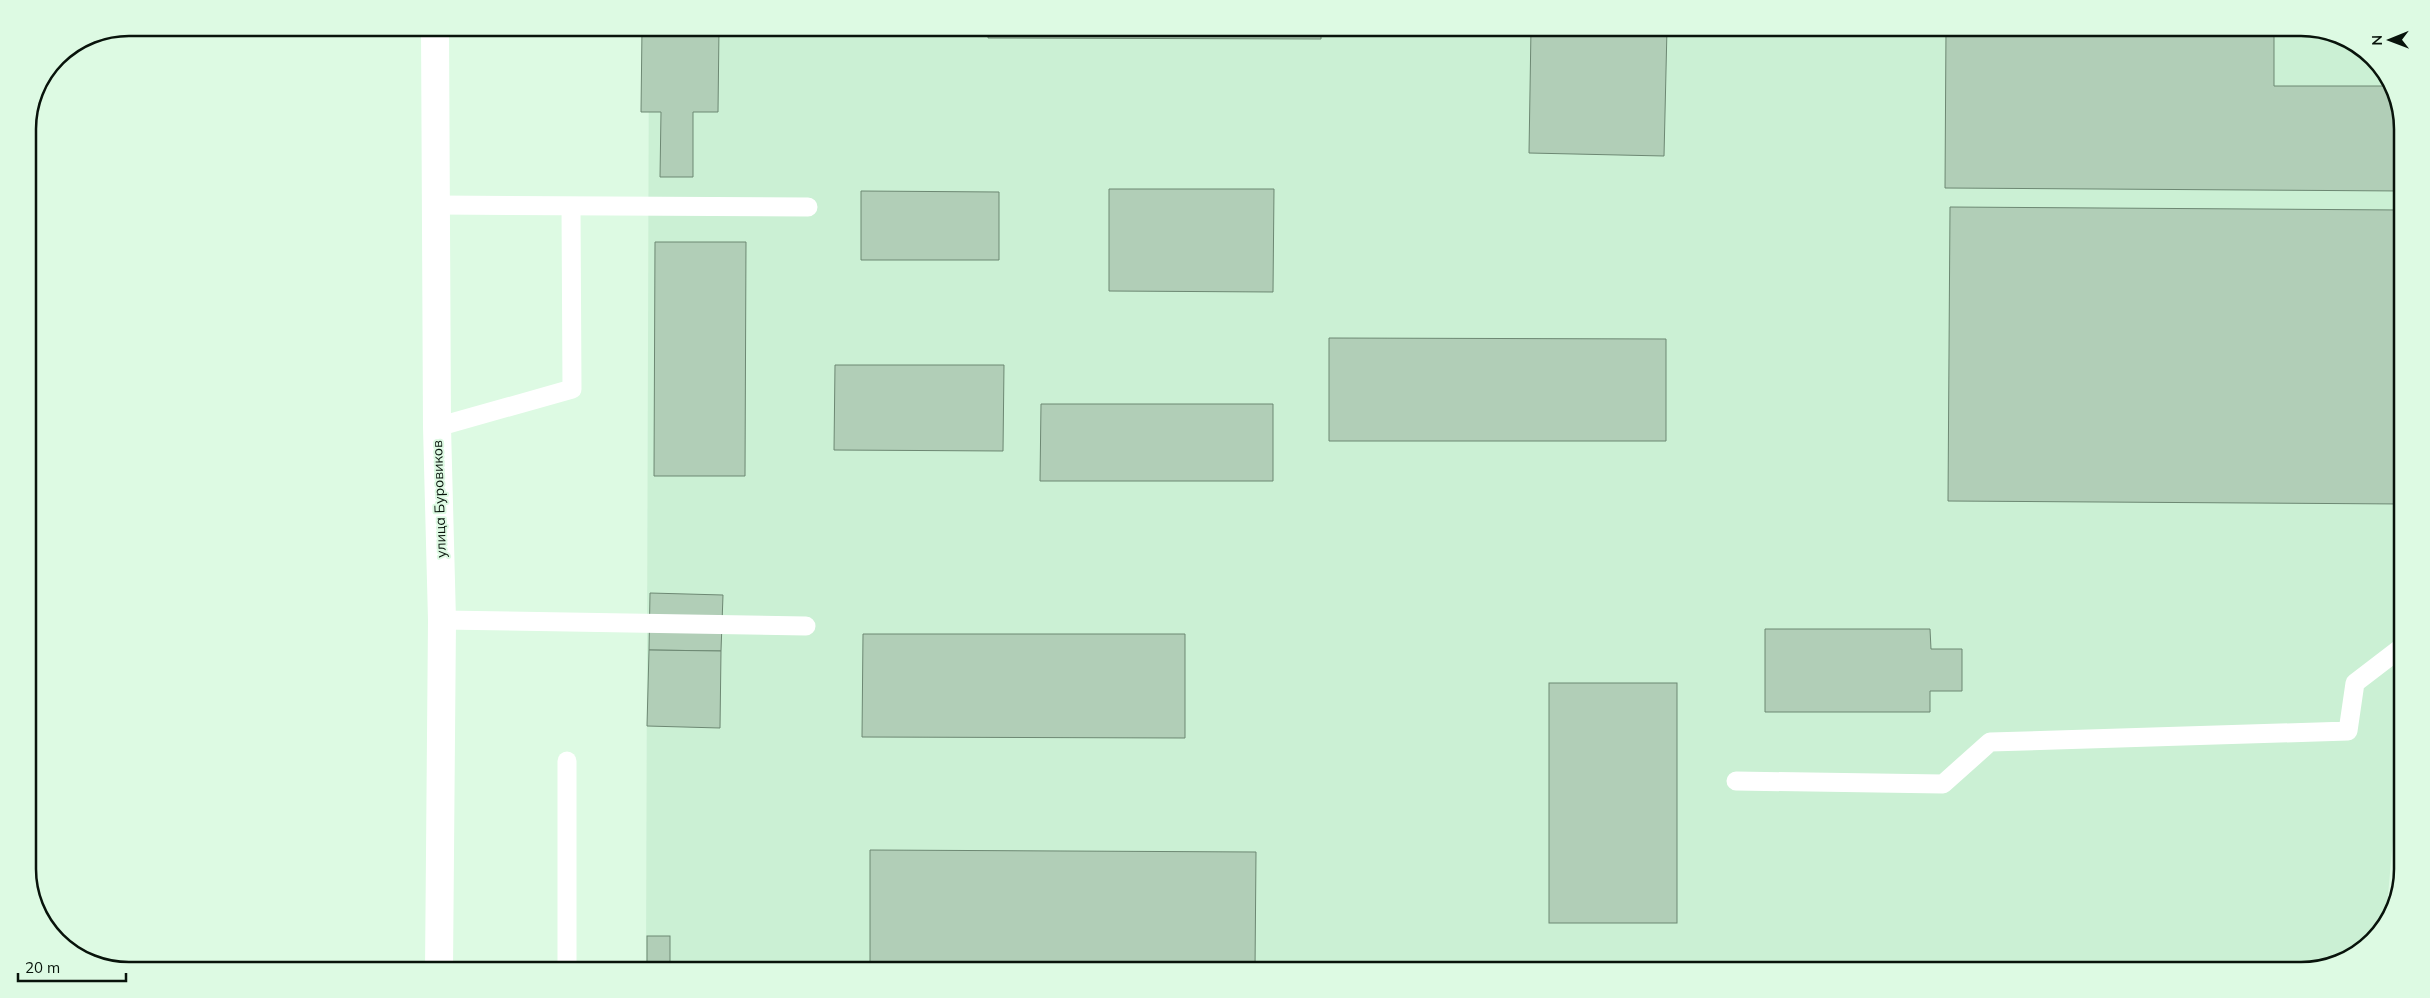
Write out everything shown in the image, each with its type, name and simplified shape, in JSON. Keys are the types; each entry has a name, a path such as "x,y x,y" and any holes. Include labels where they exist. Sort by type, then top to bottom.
{"street":[{"name":"улица Буровиков","path":"435,36 437,427 442,620 439,962"}],"lane":[{"path":"437,205 571,207 808,206"},
{"path":"437,427 572,389 571,207"},
{"path":"442,620 806,626"},
{"path":"1736,781 1943,784 1990,742 2348,731 2355,682 2394,653"},
{"path":"567,761 567,962"}],"shaded area":[{"path":"649,36 2301,36 2337,43 2358,55 2365,61 2365,65 2369,65 2375,72 2389,99 2394,123 2394,828 2387,904 2375,926 2362,939 2342,952 2325,959 2301,962 646,962"}],"building":[{"path":"642,36 719,36 718,112 693,112 693,177 660,177 661,112 641,112"},
{"path":"988,36 1321,36 1321,39 988,38"},
{"path":"1531,36 1667,36 1664,156 1529,153"},
{"path":"1946,36 2274,36 2274,86 2383,86 2389,99 2394,123 2394,191 1945,188"},
{"path":"1109,189 1274,189 1273,292 1109,291"},
{"path":"861,191 999,192 999,260 861,260"},
{"path":"1950,207 2394,210 2394,504 1948,501"},
{"path":"655,242 746,242 745,476 654,476"},
{"path":"1329,338 1666,339 1666,441 1329,441"},
{"path":"835,365 1004,365 1003,451 834,450"},
{"path":"1041,404 1273,404 1273,481 1040,481"},
{"path":"650,593 723,595 721,651 649,650"},
{"path":"1765,629 1930,629 1931,649 1962,649 1962,691 1930,691 1930,712 1765,712"},
{"path":"863,634 1185,634 1185,738 862,737"},
{"path":"649,650 721,651 720,728 647,726"},
{"path":"1549,683 1677,683 1677,923 1549,923"},
{"path":"870,850 1256,852 1255,962 870,962"},
{"path":"647,936 670,936 670,962 647,962"}]}
